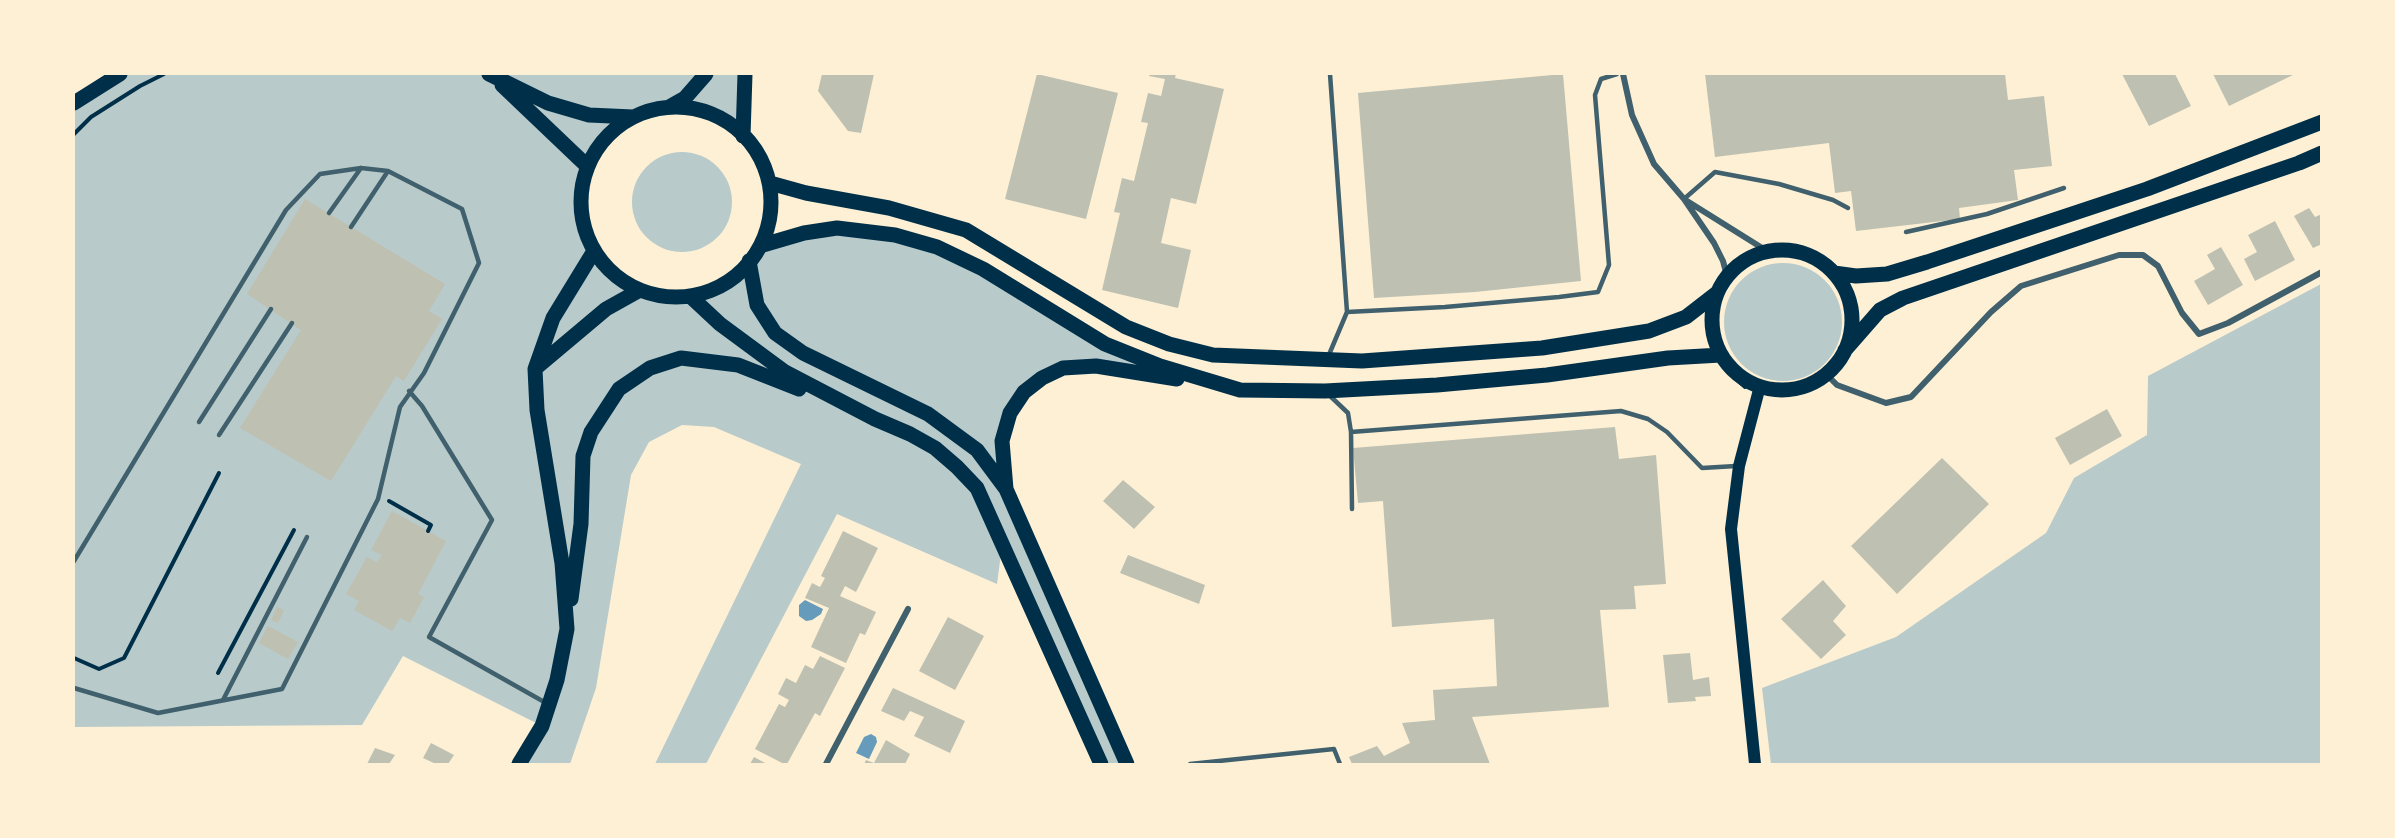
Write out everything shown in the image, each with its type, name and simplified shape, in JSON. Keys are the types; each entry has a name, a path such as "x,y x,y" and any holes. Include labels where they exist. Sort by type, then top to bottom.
{"main road":[{"path":"74,103 120,74"},
{"path":"490,74 548,103 589,115 635,117"},
{"path":"490,74 587,166"},
{"path":"669,107 685,98 706,74"},
{"path":"743,136 745,74"},
{"path":"669,107 688,107 720,117 736,128 758,156 770,183 770,219 763,244 750,261 723,284 690,296 661,296 640,290 613,274 594,251 580,210 581,185 587,166 597,147 621,124 646,111 669,107"},
{"path":"1834,273 1856,276 1887,274 1927,262 2147,189 2322,122"},
{"path":"1845,350 1851,330 1851,310 1845,290 1834,273 1820,261 1804,254 1785,250 1767,252 1745,260 1727,276 1717,293 1712,314 1713,335 1721,355 1731,369 1760,386 1780,390 1799,387 1814,382 1826,374 1880,310 1903,298 2288,167 2322,153"},
{"path":"770,183 806,193 890,208 966,230 1126,327 1169,344 1213,354 1327,360 1396,359 1542,348 1649,331 1686,317 1717,293"},
{"path":"763,244 804,233 837,228 895,235 937,247 983,269 1106,344 1160,366 1240,390"},
{"path":"567,629 562,563 537,410 535,369 554,318 594,251"},
{"path":"750,261 758,305 775,333 803,354 928,414 977,450 1006,489 1127,765"},
{"path":"535,369 606,309 640,290"},
{"path":"690,296 720,324 785,372 874,419"},
{"path":"1006,489 1002,441 1010,413 1024,392 1042,378 1064,368 1096,366 1240,390 1325,391 1437,385 1536,376 1668,358 1721,355"},
{"path":"519,765 542,726 557,680 567,629 581,524 583,456 591,432 619,389 650,368 681,358 738,365 910,434 934,448 957,467 977,488 1101,765"},
{"path":"1755,765 1731,529 1739,466 1760,386"}],"street":[{"path":"1623,74 1632,115 1654,164 1684,199 1714,243 1727,276"},
{"path":"1684,199 1767,252"},
{"path":"1826,374 1837,385 1886,404 1911,397 1991,312 2021,286 2120,255 2143,255 2158,266 2182,313 2199,334 2228,323 2322,272"},
{"path":"826,765 908,609"}],"lane":[{"path":"1327,360 1347,312 1330,74"},
{"path":"1347,312 1456,306 1598,292 1609,265 1595,95 1601,80 1617,74"},
{"path":"329,213 361,168"},
{"path":"74,561 286,210 320,174 361,168 388,171 462,209 479,263 424,373 400,407 378,499 282,689 158,713 74,688"},
{"path":"351,227 388,171"},
{"path":"1684,199 1715,172 1779,184 1833,200 1848,208"},
{"path":"1906,232 1987,214 2064,188"},
{"path":"199,422 271,309"},
{"path":"219,435 292,323"},
{"path":"410,391 422,406 492,520 429,637 549,704"},
{"path":"1325,391 1348,414 1351,432 1352,509"},
{"path":"1351,432 1621,411 1648,419 1667,432 1702,468 1739,466"},
{"path":"223,700 307,537"},
{"path":"1190,764 1334,749 1340,765"}],"path":[{"path":"74,134 91,117 140,86 164,74"},
{"path":"74,658 99,669 124,658 219,473"},
{"path":"386,500 431,525 428,531"},
{"path":"218,673 294,530"}],"shaded area":[{"path":"111,74 745,74 736,128 720,117 688,107 669,107 646,111 621,124 597,147 587,166 581,185 580,210 594,251 613,274 641,290 661,296 690,296 723,284 763,245 837,228 937,247 1160,366 1064,368 1010,413 1006,489 1127,764 1101,764 1002,546 997,584 837,514 706,764 655,764 801,464 714,427 682,425 649,442 631,475 596,688 570,764 519,764 542,726 403,656 362,725 74,727 74,103"},
{"path":"682,152 701,156 717,167 728,183 732,202 728,221 717,237 701,248 682,252 663,248 647,237 636,221 632,202 636,183 647,167 663,156"},
{"path":"1783,263 1806,267 1825,280 1838,299 1842,322 1838,345 1825,364 1806,377 1783,381 1760,377 1741,364 1728,345 1724,322 1728,299 1741,280 1760,267"},
{"path":"2321,284 2321,764 1771,764 1762,688 1896,637 2046,533 2074,478 2147,435 2148,376"}],"water":[{"path":"805,600 823,609 821,614 806,621 799,616 799,605"},
{"path":"871,734 876,737 877,742 869,759 856,753 864,737"}],"building":[{"path":"822,74 874,74 861,133 848,131 818,91"},
{"path":"1037,74 1118,93 1086,219 1005,199"},
{"path":"1150,74 1176,74 1175,78 1224,89 1196,204 1171,198 1161,243 1191,250 1178,308 1102,290 1120,213 1114,212 1122,178 1134,181 1148,123 1141,122 1148,93 1161,96 1165,79 1149,76"},
{"path":"1563,74 1581,281 1475,292 1374,298 1358,93"},
{"path":"1705,74 2005,74 2008,100 2044,96 2052,166 2014,170 2018,200 1959,208 1960,219 1856,231 1851,191 1835,193 1829,143 1715,157"},
{"path":"2122,74 2175,74 2191,106 2149,126"},
{"path":"2213,74 2295,74 2229,106"},
{"path":"305,199 445,284 429,311 442,319 404,381 396,376 331,481 240,428 301,330 247,294"},
{"path":"2309,208 2315,217 2322,214 2322,244 2313,248 2294,216"},
{"path":"2275,221 2295,260 2255,281 2244,259 2257,252 2248,235"},
{"path":"2221,247 2243,285 2208,305 2194,281 2215,269 2207,255"},
{"path":"2107,409 2122,436 2070,465 2055,438"},
{"path":"1615,427 1619,459 1656,455 1666,584 1634,586 1636,609 1600,610 1609,707 1472,717 1490,764 1352,764 1349,757 1377,746 1384,756 1410,743 1402,723 1435,720 1433,690 1497,686 1494,619 1392,627 1383,501 1358,503 1353,448"},
{"path":"1942,458 1989,504 1897,594 1851,546"},
{"path":"1123,480 1155,507 1134,529 1103,501"},
{"path":"392,511 446,541 418,594 424,597 410,623 400,618 392,631 354,610 359,601 346,594 367,557 377,562 382,555 371,550"},
{"path":"843,531 878,548 856,592 845,586 840,596 876,612 865,635 860,633 846,663 811,647 829,608 805,598 812,583 820,587 825,578 821,576"},
{"path":"1128,555 1205,585 1199,604 1120,573"},
{"path":"1823,580 1846,606 1833,621 1846,635 1821,659 1781,619"},
{"path":"277,607 284,610 278,623 271,620"},
{"path":"948,617 984,636 955,690 919,671"},
{"path":"268,626 298,642 288,659 259,643"},
{"path":"1690,653 1693,680 1709,677 1711,696 1695,697 1696,701 1668,703 1663,655"},
{"path":"820,656 845,668 820,716 815,713 787,764 784,764 755,749 779,704 785,707 789,700 778,694 786,678 796,683 805,665 813,669"},
{"path":"893,688 965,721 950,753 914,736 924,717 910,711 904,721 881,711"},
{"path":"886,740 910,754 905,764 864,764 866,760 874,763"},
{"path":"431,743 454,755 448,764 436,764 423,758"},
{"path":"375,748 395,755 389,764 367,764"},
{"path":"754,757 767,764 750,764"}]}
